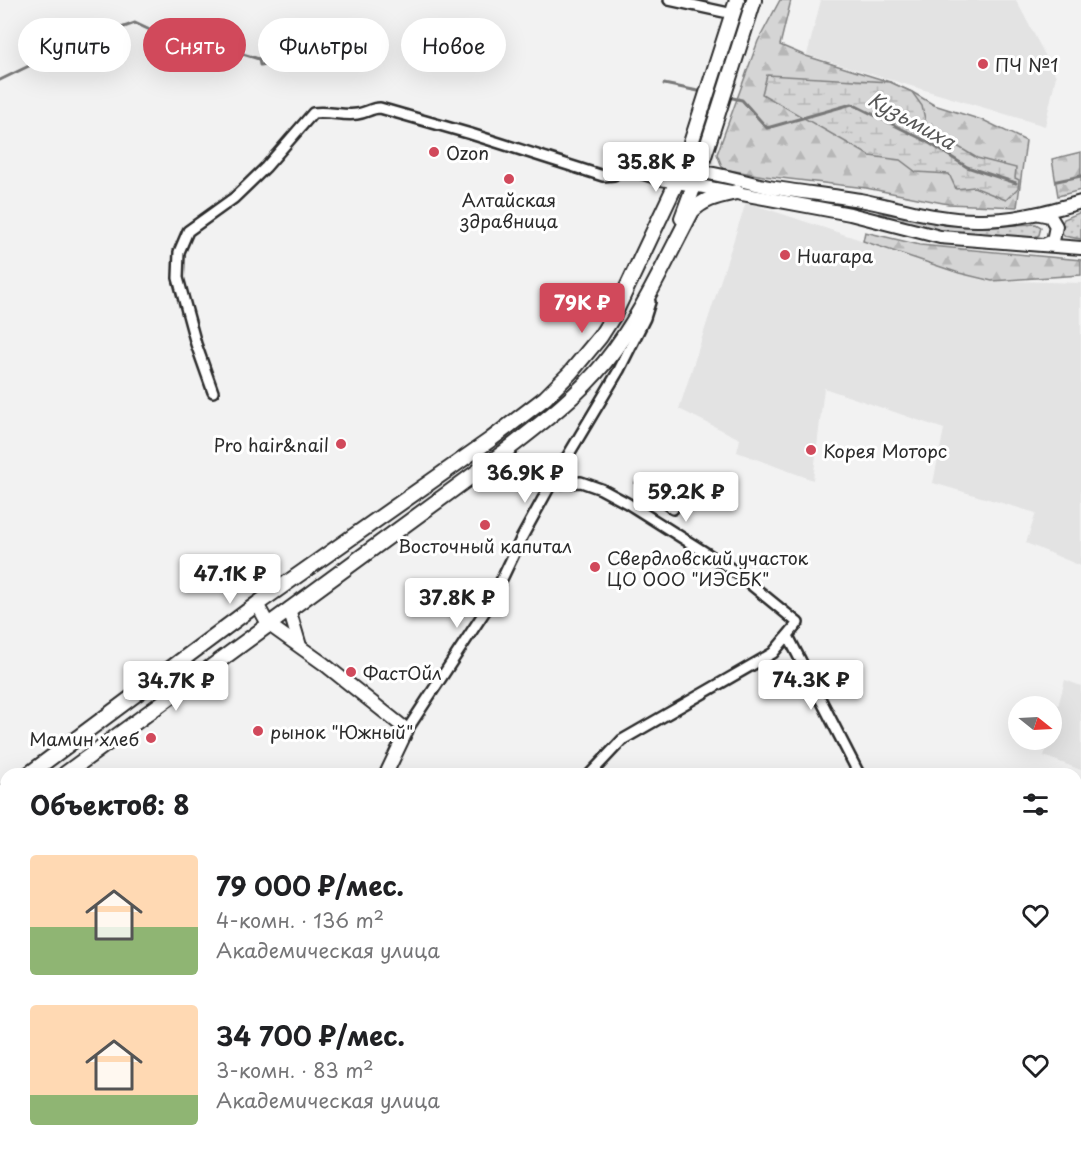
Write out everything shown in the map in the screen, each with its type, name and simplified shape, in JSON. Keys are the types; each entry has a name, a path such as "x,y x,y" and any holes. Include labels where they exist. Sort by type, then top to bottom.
{"main road":[{"path":"662,267 697,178 754,0"},
{"path":"37,768 257,604 490,440 545,398 570,373 600,337 614,315 679,176 735,7"},
{"path":"72,768 503,453 565,403 605,361 642,305 692,212 709,198 736,192"},
{"path":"222,630 231,651"}],"street":[{"path":"669,0 735,7"},
{"path":"213,392 196,344 178,278 179,252 188,231 234,198 266,167 313,113 328,111 358,114 373,108 380,108 472,134 603,176 614,175 620,165 644,173 676,173 679,176 861,200 950,219 991,220 1037,214 1081,202"},
{"path":"697,178 736,192 850,214 940,237 1081,248"},
{"path":"1037,214 1050,216 1056,226 1053,241 1043,246"},
{"path":"389,768 407,730 491,602 522,537 551,484 619,370 645,318 662,267"},
{"path":"503,453 542,482 551,484 581,482 601,489 673,531 733,570 798,623 773,653 622,740 596,768"},
{"path":"641,484 673,509"},
{"path":"257,604 268,624 300,646 407,730"},
{"path":"289,609 300,646"},
{"path":"788,636 856,768"}],"shaded area":[{"path":"821,0 1016,0 1056,76 1045,126 807,55"},
{"path":"746,202 982,280 1081,283 1081,566 1026,543 1036,513 933,483 944,429 824,388 813,480 737,452 740,439 679,409"},
{"path":"1065,680 1081,686 1081,768 1044,756 1046,750 1062,750 1061,696"}],"green space":[{"path":"780,0 791,0 780,45 806,56 890,82 934,105 985,121 1026,141 1017,207 948,204 866,188 723,169 717,154 758,41"},
{"path":"767,75 890,82 912,92 922,106 927,128 977,158 1016,168 1015,178 1019,180 1018,188 1006,200 974,187 956,189 949,174 916,172 900,160 870,156 762,94"},
{"path":"1081,152 1081,190 1058,196 1052,159"},
{"path":"1081,212 1081,239 1064,236 1060,228 1064,219"},
{"path":"879,213 978,226 1036,224 1041,227 1039,235 1035,237 954,234 878,219"},
{"path":"865,232 920,245 1081,260 1081,275 992,281 959,273 863,241"}],"waterway":[{"name":"Кузьмиха","path":"0,80 35,63 84,48 102,35 135,23 171,40 198,65 202,64 202,60 224,56 233,51 258,59"},
{"name":"Кузьмиха","path":"664,84 703,92"},
{"name":"Кузьмиха","path":"728,97 742,100 767,128 852,104 926,141 967,167 1016,183"},
{"path":"1057,181 1081,176"}],"place":[{"name":"ПЧ №1","path":"983,64"},
{"name":"Ozon","path":"434,152"},
{"name":"Алтайская здравница","path":"509,179"},
{"name":"Ниагара","path":"785,255"},
{"name":"Pro hair&nail","path":"341,444"},
{"name":"Корея Моторс","path":"811,450"},
{"name":"Восточный капитал","path":"485,525"},
{"name":"Свердловский участок ЦО ООО \"ИЭСБК\"","path":"595,567"},
{"name":"ФастОйл","path":"351,672"},
{"name":"рынок \"Южный\"","path":"258,731"},
{"name":"Мамин хлеб","path":"151,738"}]}
